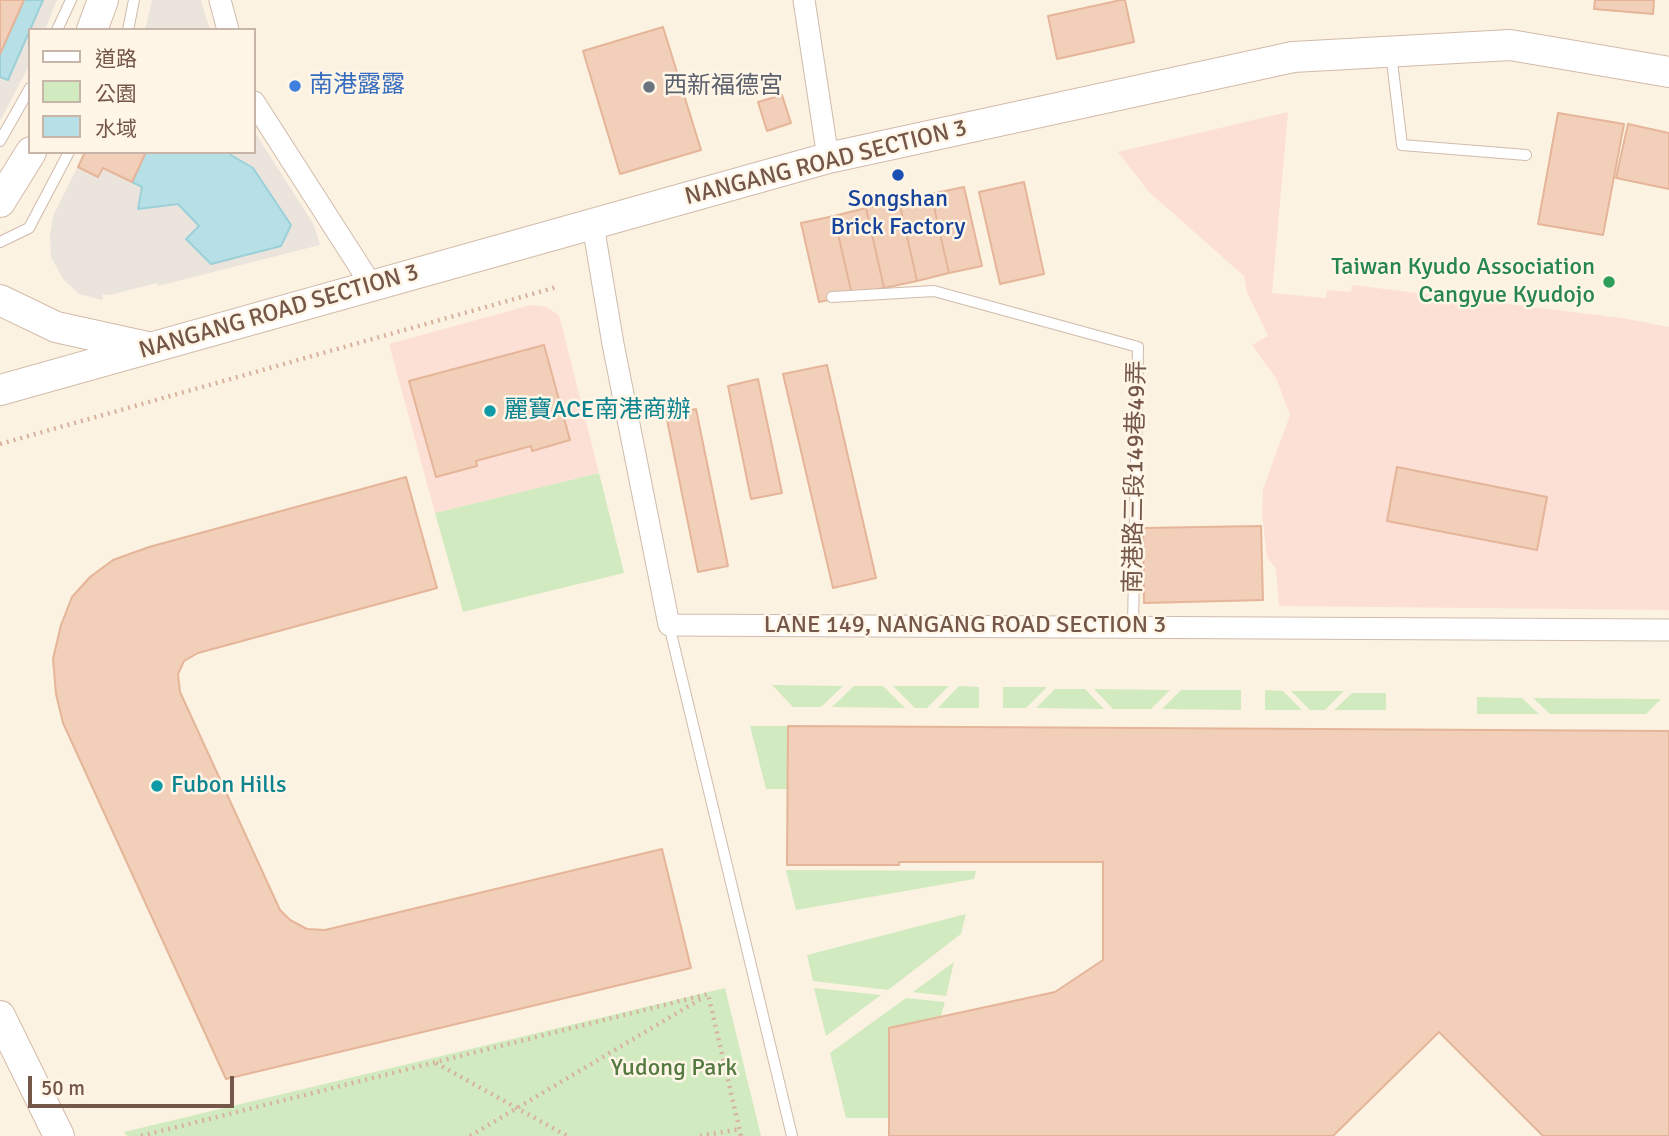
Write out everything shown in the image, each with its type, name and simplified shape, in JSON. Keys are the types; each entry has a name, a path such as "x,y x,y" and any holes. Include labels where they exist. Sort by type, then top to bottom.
{"main road":[{"path":"93,28 103,0"},
{"name":"NANGANG ROAD SECTION 3","path":"0,390 828,158 1293,57 1510,45 1669,72"},
{"path":"0,202 30,154"},
{"path":"0,300 56,327 150,348"},
{"path":"0,1016 59,1136"}],"street":[{"path":"220,0 227,28"},
{"path":"804,0 828,158"},
{"path":"256,105 372,286"},
{"path":"593,225 613,344 669,625"},
{"name":"LANE 149, NANGANG ROAD SECTION 3","path":"669,625 1669,630"}],"lane":[{"path":"58,28 71,0"},
{"path":"128,28 134,0"},
{"path":"1391,53 1402,145 1526,155"},
{"path":"0,141 28,92"},
{"path":"0,242 29,228 68,154"},
{"name":"南港路三段149巷49弄","path":"832,297 934,291 1138,347 1133,626"},
{"path":"669,625 792,1136"}],"path":[{"path":"0,444 557,287"},
{"path":"141,1136 708,994"},
{"path":"470,1136 708,994"},
{"path":"708,994 741,1136"},
{"path":"435,1062 567,1136"},
{"path":"169,1129 177,1136"},
{"path":"701,1136 740,1129"}],"shaded area":[{"path":"0,0 57,0 46,28 28,28 28,68 0,121"},
{"path":"152,0 201,0 209,28 145,28"},
{"path":"1288,112 1272,293 1326,298 1327,290 1351,292 1352,285 1622,318 1669,327 1669,610 1279,606 1276,569 1267,557 1262,514 1263,489 1290,415 1276,378 1252,345 1268,336 1247,292 1244,276 1149,192 1118,152"},
{"path":"256,134 314,225 320,245 158,286 157,283 110,295 103,294 102,300 79,294 63,279 51,257 53,216 84,154 256,154"},
{"path":"531,305 546,307 559,315 599,473 435,513 389,344"}],"green space":[{"path":"599,473 624,573 463,612 435,513"},
{"path":"772,685 843,686 821,707 793,707"},
{"path":"854,686 883,686 905,708 832,707"},
{"path":"893,686 949,686 927,708 915,708"},
{"path":"959,686 979,687 979,708 938,708"},
{"path":"1003,687 1047,687 1026,708 1003,708"},
{"path":"1055,689 1085,689 1104,709 1036,708"},
{"path":"1094,689 1170,690 1151,709 1113,709"},
{"path":"1181,690 1241,690 1241,710 1162,709"},
{"path":"1265,690 1283,691 1302,710 1265,710"},
{"path":"1291,691 1344,691 1325,710 1310,710"},
{"path":"1352,693 1386,693 1386,710 1334,710"},
{"path":"1477,697 1522,698 1539,714 1477,714"},
{"path":"1533,698 1661,699 1646,714 1550,714"},
{"path":"750,726 788,726 788,789 766,789"},
{"path":"786,870 976,871 974,879 796,910"},
{"path":"966,914 961,934 888,990 813,981 807,955"},
{"path":"954,962 946,996 913,992"},
{"name":"Yudong Park","path":"725,988 761,1136 127,1136 124,1132"},
{"path":"814,988 881,995 826,1036"},
{"path":"906,998 945,1002 941,1016 889,1028 889,1118 846,1118 830,1053"}],"water":[{"path":"24,0 43,0 31,28 28,28 28,34 8,80 0,77 0,54"},
{"path":"145,154 231,154 253,168 291,225 281,246 211,264 186,239 199,226 178,204 138,209 142,187 132,182"}],"building":[{"path":"0,0 24,0 0,54"},
{"path":"1125,0 1134,42 1057,59 1048,16"},
{"path":"1595,0 1654,0 1653,14 1594,9"},
{"path":"663,27 701,150 620,174 583,51"},
{"path":"782,95 791,123 767,131 758,102"},
{"path":"1558,113 1624,124 1603,235 1538,224"},
{"path":"1628,124 1669,133 1669,189 1616,178"},
{"path":"84,154 145,154 132,182 103,168 98,177 78,167"},
{"path":"1024,182 1044,274 1000,284 979,192"},
{"path":"964,187 982,266 949,273 931,194"},
{"path":"931,194 949,273 917,281 899,201"},
{"path":"899,201 917,281 884,288 866,208"},
{"path":"866,208 884,288 852,295 834,216"},
{"path":"834,216 852,295 819,302 801,223"},
{"name":"麗寶ACE南港商辦","path":"544,345 570,440 532,451 531,446 476,461 477,466 436,477 409,381"},
{"path":"827,365 876,578 833,588 783,374"},
{"path":"758,379 782,493 751,499 728,386"},
{"path":"696,409 728,566 698,572 666,415"},
{"path":"1397,467 1547,497 1537,550 1387,521"},
{"name":"Fubon Hills","path":"406,477 437,588 198,653 184,661 178,674 180,692 280,910 290,920 307,929 325,930 662,849 691,968 226,1079 63,723 56,694 53,659 61,625 72,597 90,577 113,560 149,547"},
{"path":"1261,526 1263,600 1144,603 1143,528"},
{"path":"788,726 1669,731 1669,1136 1543,1136 1439,1032 1333,1136 889,1136 889,1028 1055,992 1103,960 1103,862 787,865"}],"place":[{"name":"南港露露","path":"295,86"},
{"name":"西新福德宮","path":"649,87"},
{"name":"Songshan Brick Factory","path":"898,175"},
{"name":"Taiwan Kyudo Association Cangyue Kyudojo","path":"1609,282"},
{"name":"麗寶ACE南港商辦","path":"490,411"},
{"name":"Fubon Hills","path":"157,786"}]}
